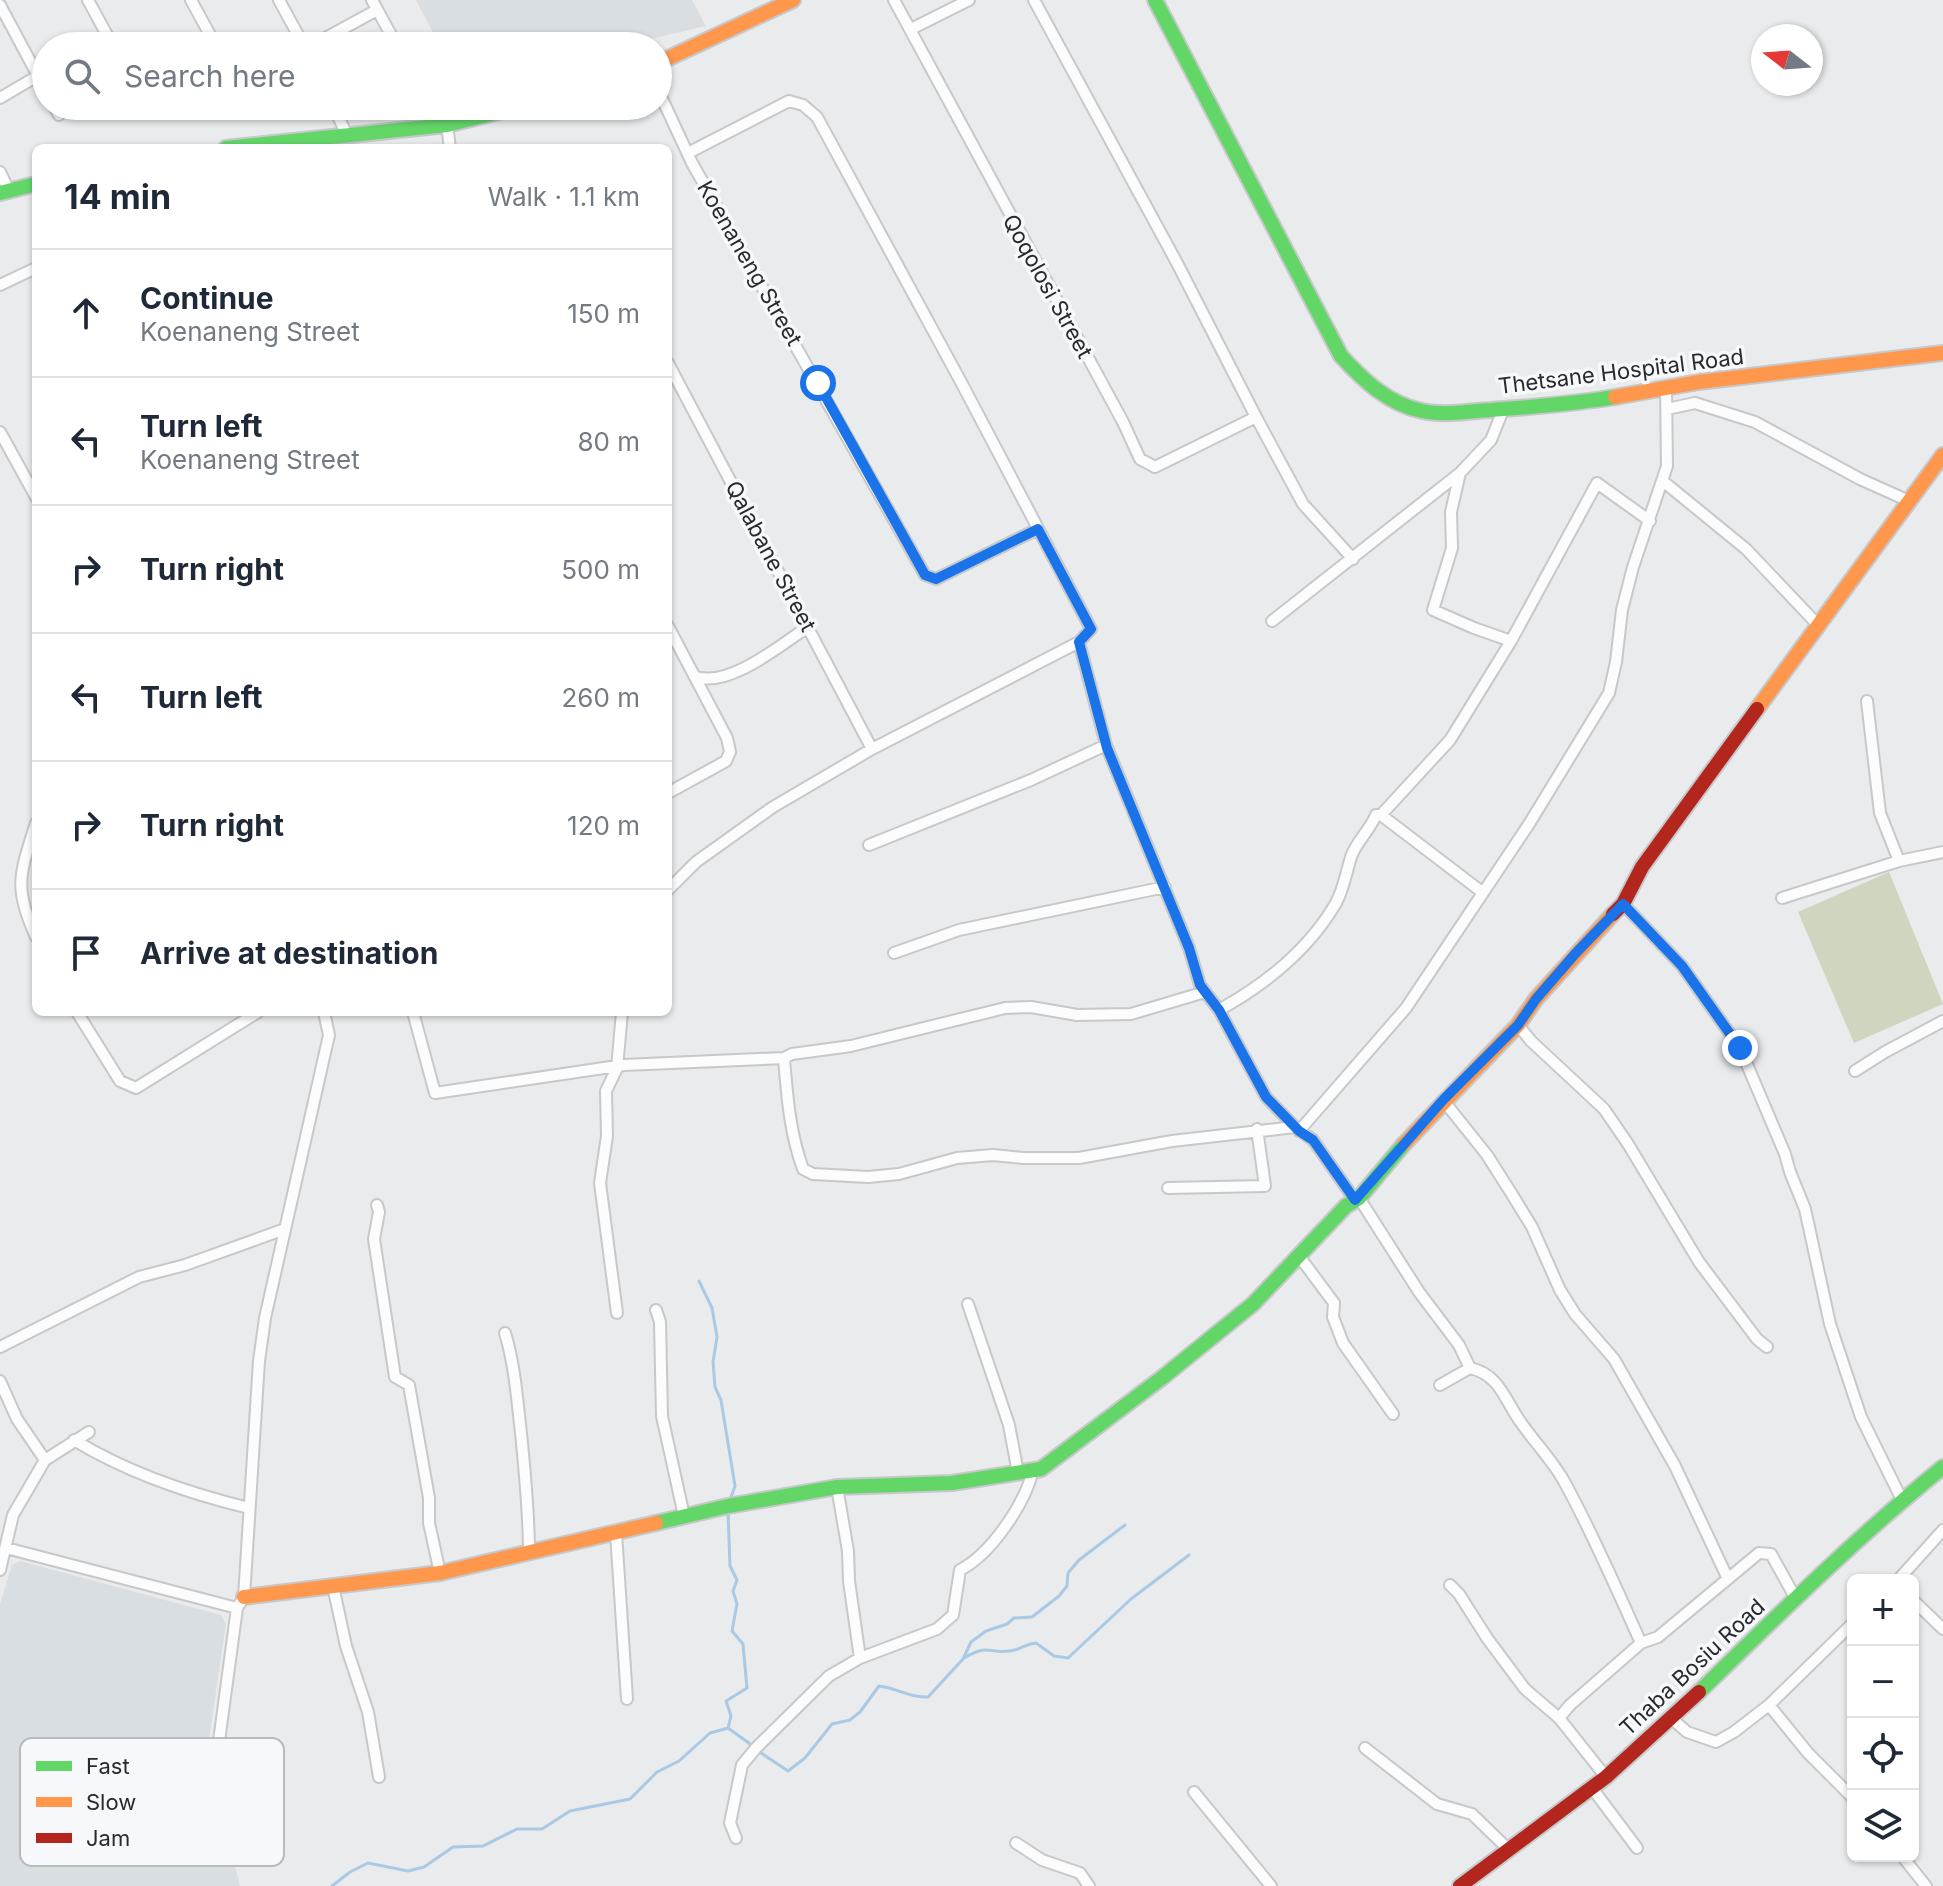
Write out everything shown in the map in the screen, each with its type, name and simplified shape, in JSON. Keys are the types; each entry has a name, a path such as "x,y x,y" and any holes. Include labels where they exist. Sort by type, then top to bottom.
{"street":[{"path":"88,0 105,32"},
{"path":"191,0 208,32"},
{"path":"279,0 296,32"},
{"path":"672,57 793,0"},
{"name":"Qoqolosi Street","path":"894,0 1123,422 1140,459 1155,467 1256,417"},
{"path":"911,29 969,0"},
{"path":"1034,0 1207,319 1303,504 1353,559"},
{"name":"Thetsane Hospital Road","path":"1155,0 1341,356 1364,381 1388,398 1421,411 1503,410 1581,403 1666,387 1943,353"},
{"path":"0,5 32,57"},
{"path":"333,32 374,5 389,32"},
{"path":"0,98 32,79"},
{"path":"672,886 696,862 773,807 872,749 1079,642 1091,629 817,117 803,105 789,101 688,153"},
{"name":"Koenaneng Street","path":"672,119 925,575 936,579 1038,529"},
{"path":"340,120 348,137"},
{"path":"443,120 447,125 449,144"},
{"path":"270,144 447,125 467,120"},
{"path":"0,172 5,192 32,185"},
{"path":"0,285 32,270"},
{"name":"Qalabane Street","path":"672,370 872,749"},
{"path":"784,1058 789,1116 799,1157 803,1169 813,1174 868,1177 899,1174 957,1158 993,1155 1079,1158 1257,1129 1297,1129 1406,1008 1529,824 1609,693 1622,610 1667,466 1666,387"},
{"path":"1667,409 1695,403 1755,422 1860,479 1909,501"},
{"path":"1272,621 1460,473 1491,440 1503,410"},
{"path":"0,432 32,490"},
{"path":"6,1548 241,1602 333,1586 440,1573 684,1516 837,1487 952,1483 1041,1469 1253,1304 1346,1206 1357,1199 1443,1100 1518,1025 1575,954 1623,904 1642,867 1943,455"},
{"path":"1460,473 1451,512 1452,548 1433,610 1511,641"},
{"path":"1664,482 1746,549 1819,626"},
{"path":"1219,1010 1245,996 1303,949 1336,903 1349,872 1351,856 1376,815 1381,815 1450,740 1511,641 1597,483 1650,521"},
{"path":"694,676 707,680 730,674 756,662 809,626"},
{"path":"672,634 727,738 730,752 726,761 672,791"},
{"path":"1079,642 1106,745 1189,948 1196,977 1219,1010 1266,1097 1297,1129 1313,1140 1459,1345 1470,1368"},
{"path":"1867,701 1880,813 1899,861"},
{"path":"869,845 1031,780 1106,745"},
{"path":"1381,815 1482,892"},
{"path":"32,838 20,881 23,909 32,928"},
{"path":"1782,898 1899,861 1943,852"},
{"path":"894,953 959,930 1165,887"},
{"path":"1623,904 1682,966 1740,1048 1805,1209 1830,1324 1861,1417 1902,1500"},
{"path":"414,1016 435,1093 624,1065 784,1058 792,1054 851,1046 1005,1008 1031,1007 1077,1015 1131,1014 1205,992"},
{"path":"79,1016 120,1081 136,1088 252,1016"},
{"path":"220,1738 241,1602 265,1318 329,1035 325,1016"},
{"path":"617,1313 600,1183 607,1136 606,1091 617,1068 622,1016"},
{"path":"1855,1071 1943,1021"},
{"path":"1518,1025 1604,1109 1699,1262 1757,1339 1767,1347"},
{"path":"1443,1100 1487,1155 1513,1196 1532,1227 1560,1290 1575,1314 1614,1359 1675,1466 1728,1579"},
{"path":"1168,1188 1265,1186 1257,1129"},
{"path":"377,1205 379,1212 374,1239 395,1377 409,1385 429,1498 429,1523 440,1573"},
{"path":"0,1347 139,1277 185,1265 285,1229"},
{"path":"1299,1256 1334,1303 1333,1317 1343,1343 1393,1414"},
{"path":"736,1838 730,1823 742,1765 829,1676 860,1658 937,1629 953,1615 960,1570 974,1563 1029,1488 1026,1471 968,1304"},
{"path":"656,1310 660,1322 662,1416 684,1516"},
{"path":"505,1333 513,1359 529,1513 529,1553"},
{"path":"1440,1385 1470,1368 1482,1371 1498,1384 1521,1424 1536,1439 1564,1482 1641,1643"},
{"path":"0,1381 17,1419 45,1460"},
{"path":"0,1570 13,1515 45,1460 89,1432"},
{"path":"74,1440 104,1459 194,1495 249,1508"},
{"name":"Thaba Bosiu Road","path":"1460,1886 1606,1777 1902,1500 1943,1467"},
{"path":"837,1487 860,1658"},
{"path":"1903,1574 1943,1530"},
{"path":"616,1533 627,1699"},
{"path":"1559,1718 1641,1643 1658,1637 1759,1553 1771,1554 1796,1599"},
{"path":"1450,1585 1525,1689 1559,1718 1606,1777"},
{"path":"333,1586 346,1646 368,1712 379,1777"},
{"path":"1919,1606 1943,1629"},
{"path":"1670,1717 1687,1732 1716,1742 1769,1705 1847,1629"},
{"path":"1769,1705 1808,1753 1847,1792"},
{"path":"1365,1748 1437,1804 1472,1814 1508,1849"},
{"path":"1592,1788 1637,1848"},
{"path":"1194,1792 1271,1886"},
{"path":"1016,1843 1042,1860 1080,1873 1089,1886"},
{"path":"1907,1862 1926,1886"}],"shaded area":[{"path":"416,0 692,0 706,26 672,34 433,32"},
{"path":"20,1561 221,1615 226,1624 209,1738 20,1738 20,1866 235,1866 240,1886 0,1886 0,1604 12,1565"}],"green space":[{"path":"1889,872 1943,1004 1854,1043 1798,912"}],"waterway":[{"path":"699,1281 712,1308 717,1337 713,1362 715,1387 721,1400 735,1486 730,1500"},
{"path":"332,1886 368,1863 408,1871 424,1867 453,1847 483,1846 517,1829 542,1829 570,1811 630,1799 657,1772 679,1761 710,1733 728,1728 731,1716 726,1701 747,1688 743,1644 732,1631 737,1604 733,1591 737,1580 730,1566 728,1511"},
{"path":"758,1751 788,1771 805,1758 832,1724 850,1720 860,1712 879,1686 928,1697 963,1659 971,1642 1014,1618 1032,1617 1059,1596 1067,1586 1068,1573 1079,1560 1125,1525"},
{"path":"964,1658 979,1651 1010,1651 1036,1643 1054,1656 1068,1658 1131,1599 1189,1555"},
{"path":"728,1728 753,1746"}],"traffic: fast":[{"path":"1155,0 1341,356 1367,382 1398,403 1439,413 1615,397"},
{"path":"264,144 447,125 467,120"},
{"path":"0,193 32,185"},
{"path":"656,1523 728,1506 837,1487 952,1483 1041,1469 1253,1304 1346,1206 1359,1198 1404,1144"},
{"path":"1699,1692 1788,1605 1943,1467"}],"traffic: slow":[{"path":"672,56 793,0"},
{"path":"1615,397 1699,382 1943,353"},
{"path":"1757,709 1943,455"},
{"path":"1404,1144 1518,1025 1536,999 1613,914"},
{"path":"244,1597 440,1573 656,1523"}],"traffic: jam":[{"path":"1613,914 1623,904 1642,867 1757,709"},
{"path":"1460,1886 1606,1777 1699,1692"}],"route":[{"path":"818,383 930,579 936,579 1038,529 1091,629 1079,642 1107,748 1189,948 1196,977 1219,1010 1266,1097 1299,1131 1313,1140 1355,1200 1443,1100 1518,1025 1575,954 1623,904 1682,966 1740,1048"}]}
